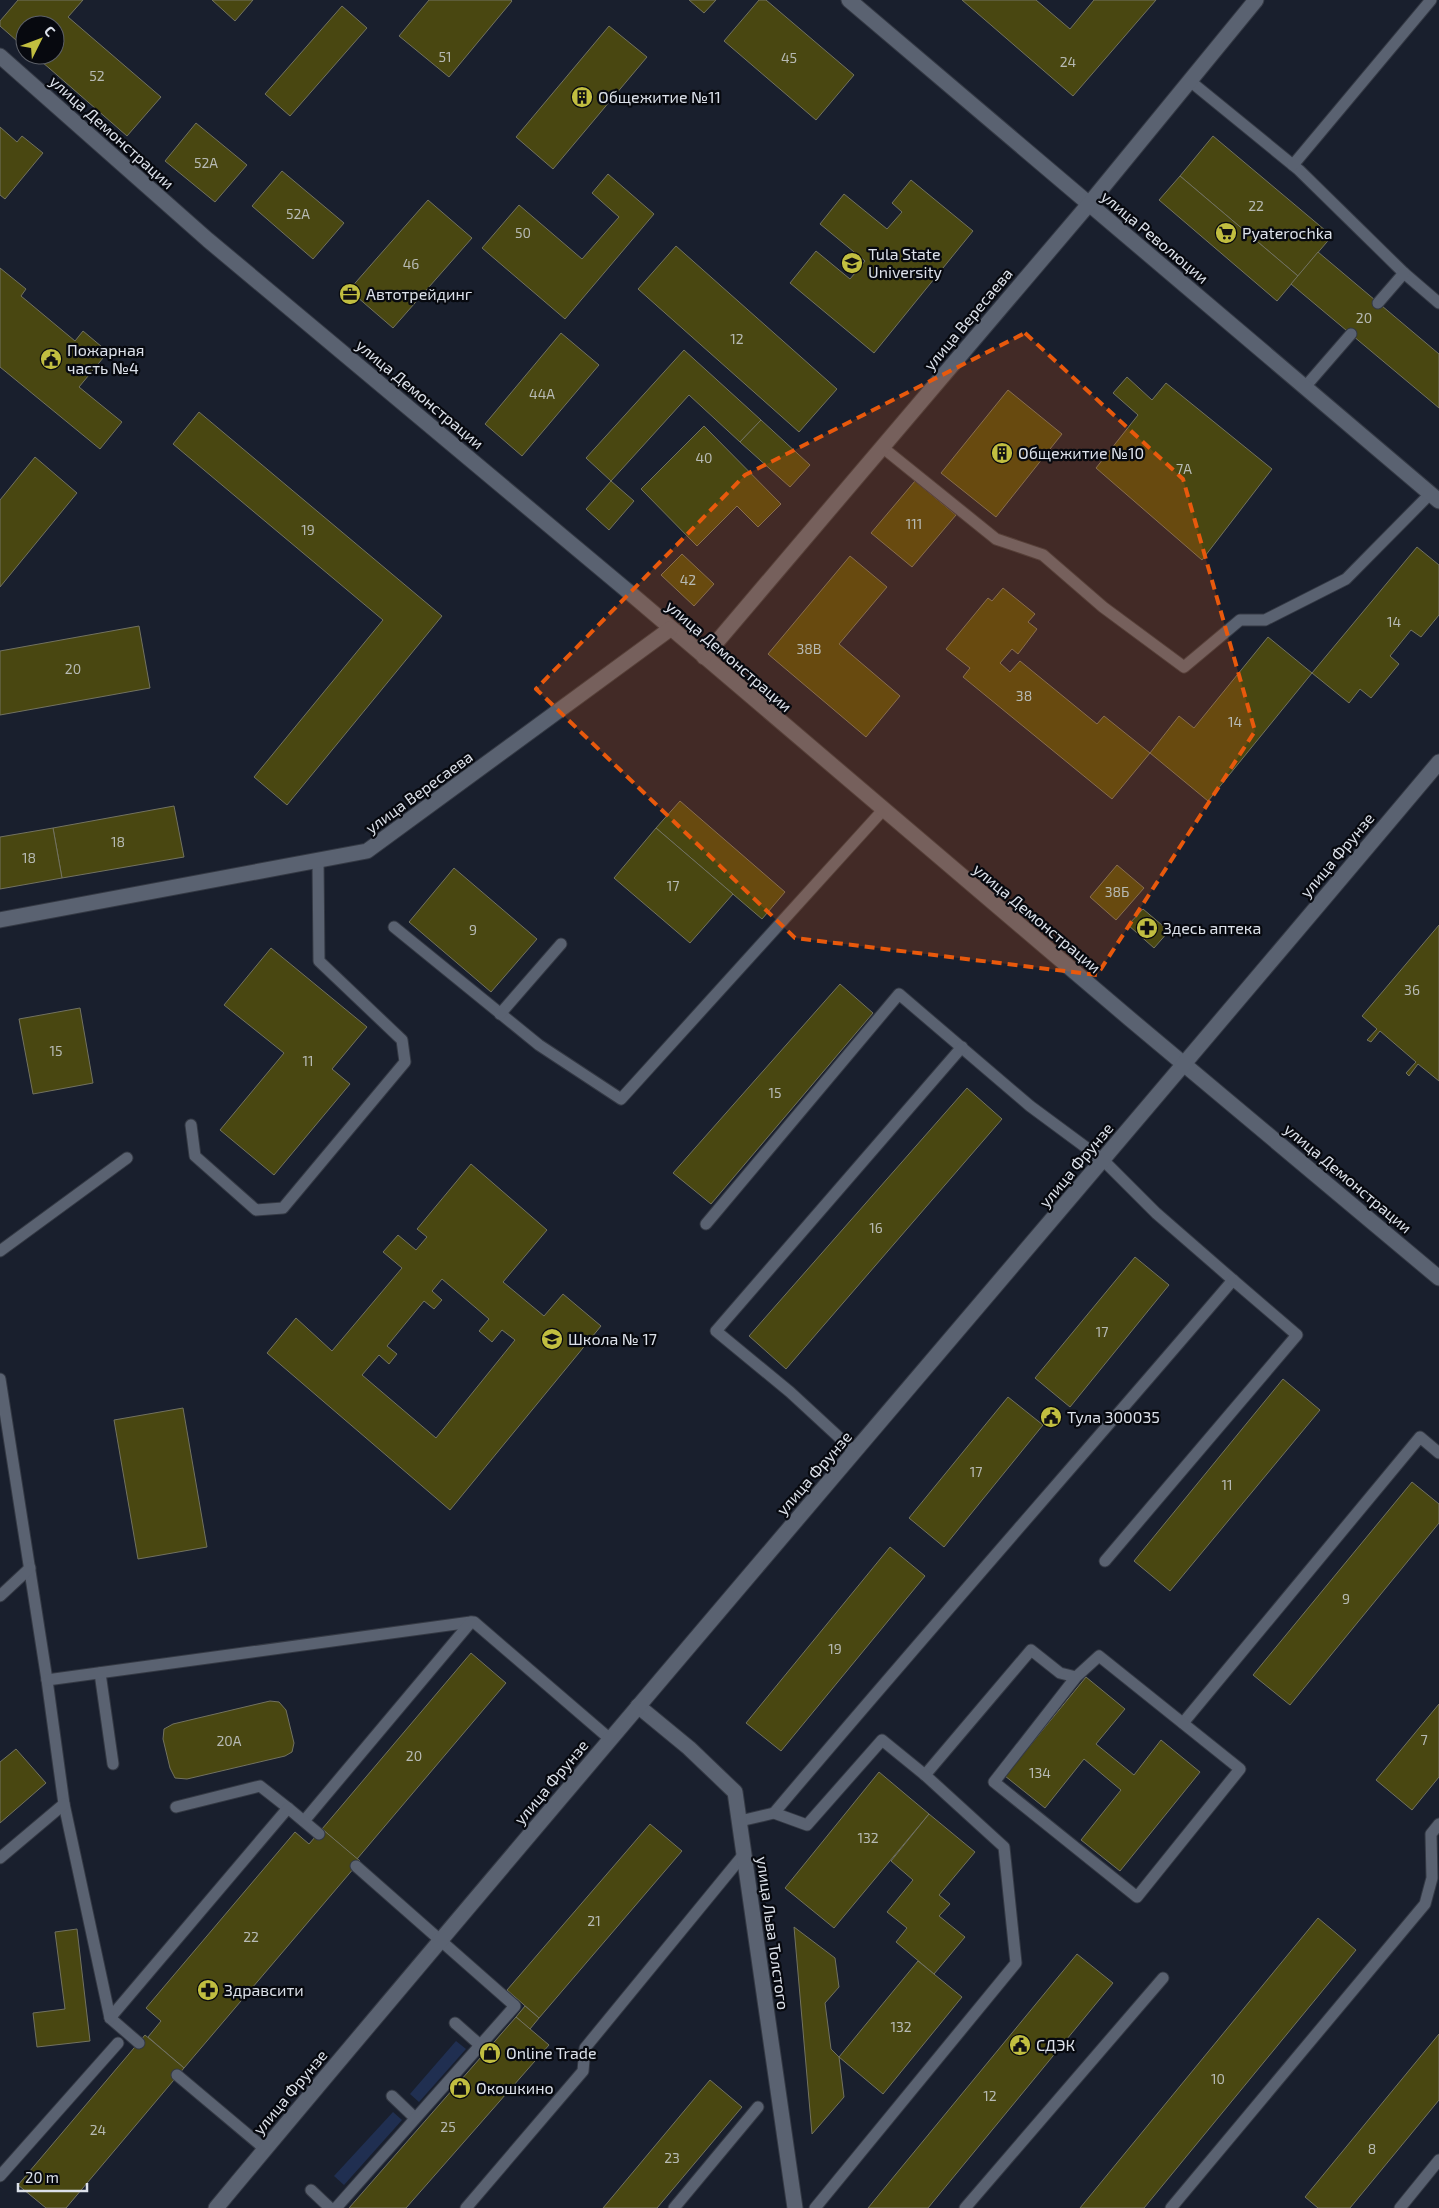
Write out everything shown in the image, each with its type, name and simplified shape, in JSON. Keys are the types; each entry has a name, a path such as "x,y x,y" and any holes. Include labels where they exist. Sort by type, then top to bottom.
{"street":[{"name":"улица Революции","path":"849,0 1435,497"},
{"name":"улица Вересаева","path":"704,657 1089,204 1256,0"},
{"name":"улица Демонстрации","path":"0,56 208,240 1439,1278"},
{"name":"улица Вересаева","path":"0,920 367,851 670,629"},
{"name":"улица Фрунзе","path":"216,2208 610,1739 1439,762"},
{"name":"улица Льва Толстого","path":"638,1706 689,1748 735,1792 795,2208"}],"lane":[{"path":"1293,165 1431,0"},
{"path":"1190,81 1293,165 1404,273 1439,303"},
{"path":"1378,302 1404,273"},
{"path":"1305,387 1351,334"},
{"path":"882,447 996,539 1043,555 1103,607 1184,667 1240,620 1266,620 1346,579 1435,497"},
{"path":"394,927 539,1045 621,1099 883,810"},
{"path":"191,1125 195,1156 256,1210 283,1208 405,1062 402,1040 319,961 318,860"},
{"path":"500,1014 561,944"},
{"path":"706,1224 899,994 1030,1106 1103,1160 1156,1213 1297,1335 1105,1561"},
{"path":"855,1452 790,1392 716,1331 962,1048"},
{"path":"0,1252 127,1158"},
{"path":"774,1813 925,1634 981,1575 1234,1280"},
{"path":"0,1379 47,1680 64,1804 110,2018 139,2043"},
{"path":"1182,1723 1420,1437 1439,1453"},
{"path":"0,1596 30,1568"},
{"path":"304,1821 472,1622"},
{"path":"47,1680 474,1622 610,1739"},
{"path":"925,1775 1031,1650 1060,1673 1076,1677"},
{"path":"1099,1656 1240,1769 1137,1897 994,1782 1076,1677 1099,1656"},
{"path":"100,1673 113,1764"},
{"path":"740,1821 774,1813 808,1825 882,1740 925,1775 1004,1847 1016,1963 815,2208"},
{"path":"176,1807 260,1786 319,1834"},
{"path":"0,1858 64,1804"},
{"path":"110,2018 288,1808"},
{"path":"1172,2208 1425,1904 1432,1878 1431,1834 1439,1824"},
{"path":"466,2208 583,2071 585,2048 744,1854"},
{"path":"336,2208 515,2006 356,1866"},
{"path":"965,2208 1163,1978"},
{"path":"455,2023 480,2045"},
{"path":"0,2176 118,2043"},
{"path":"178,2075 265,2150"},
{"path":"392,2096 415,2118"},
{"path":"674,2208 758,2107"},
{"path":"1400,2208 1439,2160"},
{"path":"310,2190 330,2208"}],"highlighted area":[{"path":"1025,333 1183,479 1255,731 1097,975 795,938 536,689 745,475"}],"shaded area":[{"path":"456,2041 466,2049 419,2102 410,2094"},
{"path":"393,2112 402,2120 344,2185 334,2176"}],"building":[{"path":"18,0 83,0 68,17 161,97 127,136 45,65 65,65 65,15 15,15 15,39 0,26 0,21"},
{"path":"212,0 253,0 235,21"},
{"path":"429,0 512,1 449,77 399,36"},
{"path":"689,0 716,0 704,13"},
{"path":"759,0 766,0 854,75 816,120 724,41"},
{"path":"962,0 1036,0 1070,29 1094,0 1156,0 1073,96"},
{"path":"342,6 367,28 290,116 265,94"},
{"name":"Общежитие №11","path":"609,26 647,57 553,169 516,137"},
{"path":"196,123 247,165 215,202 165,161"},
{"path":"0,127 17,142 22,136 43,153 5,199 0,195"},
{"path":"1213,136 1332,236 1298,276 1180,176"},
{"path":"282,171 344,223 313,259 252,206"},
{"path":"608,174 654,214 565,319 482,248 519,205 582,259 619,217 592,193"},
{"path":"1180,176 1298,276 1277,301 1159,200"},
{"path":"911,180 973,231 874,353 790,283 816,251 850,279 865,261 820,224 844,194 887,229 902,212 892,203"},
{"path":"428,200 472,238 393,328 349,290"},
{"path":"676,246 837,389 799,432 638,289"},
{"path":"1318,252 1439,354 1439,408 1291,284"},
{"name":"Пожарная часть №4","path":"0,268 26,289 21,296 75,341 83,331 108,352 79,387 122,422 100,449 0,367"},
{"path":"561,333 599,365 522,456 485,424"},
{"path":"684,350 761,420 740,442 689,395 611,481 586,458"},
{"path":"1127,377 1152,400 1166,383 1272,469 1202,560 1096,468 1138,415 1113,393"},
{"name":"Общежитие №10","path":"1008,390 1062,434 996,517 941,473"},
{"path":"199,412 442,616 287,805 254,777 383,620 173,444"},
{"path":"761,420 810,465 790,487 740,442"},
{"path":"704,426 781,504 758,527 737,506 697,546 641,489"},
{"path":"35,457 77,493 0,587 0,500"},
{"path":"611,481 634,501 609,530 586,509"},
{"path":"915,481 956,515 912,567 871,533"},
{"path":"1417,547 1439,565 1439,615 1421,637 1411,630 1390,656 1399,664 1371,698 1360,689 1349,703 1312,673"},
{"path":"682,554 714,584 694,606 661,575"},
{"path":"850,556 887,587 839,644 900,696 866,737 768,654"},
{"path":"1003,588 1035,614 1028,622 1037,629 1018,654 1012,649 1000,663 1010,672 1020,661 1097,724 1104,716 1150,753 1112,799 963,677 970,668 946,649 988,598 992,601"},
{"path":"139,626 150,688 0,715 0,651"},
{"path":"1268,637 1312,673 1208,801 1150,753 1179,716 1194,728"},
{"path":"680,801 785,892 762,919 656,828"},
{"path":"174,806 184,857 62,878 53,828"},
{"path":"53,828 62,878 0,889 0,837"},
{"path":"656,828 733,894 690,943 614,878"},
{"path":"1117,865 1144,888 1116,920 1090,897"},
{"path":"454,868 537,939 491,992 409,922"},
{"path":"1143,909 1169,931 1154,948 1128,925"},
{"path":"1439,925 1439,1081 1418,1064 1409,1076 1406,1073 1416,1062 1380,1031 1371,1042 1367,1040 1377,1029 1362,1016"},
{"path":"271,948 367,1027 332,1069 350,1084 274,1175 220,1130 284,1053 224,1005"},
{"path":"840,984 873,1013 711,1204 673,1173"},
{"path":"80,1008 93,1083 33,1094 19,1019"},
{"path":"967,1088 1002,1119 786,1369 749,1336"},
{"name":"Школа № 17","path":"471,1164 547,1230 503,1282 544,1316 563,1294 601,1326 450,1510 267,1353 296,1318 332,1351 402,1268 383,1252 398,1235 416,1250 427,1237 417,1229","holes":["442,1279 489,1319 479,1331 492,1342 502,1330 515,1340 436,1438 362,1375 379,1355 389,1364 397,1354 387,1346 424,1301 434,1309 442,1300 432,1291"]},
{"path":"1135,1257 1169,1285 1070,1407 1035,1378"},
{"path":"1283,1379 1320,1410 1170,1591 1134,1561"},
{"path":"1008,1397 1043,1425 944,1547 909,1518"},
{"path":"183,1408 207,1547 138,1559 114,1420"},
{"path":"1412,1482 1439,1504 1439,1523 1290,1705 1253,1675"},
{"path":"890,1547 925,1576 781,1751 746,1723"},
{"path":"471,1653 506,1683 357,1859 322,1829"},
{"path":"1086,1677 1125,1709 1096,1744 1134,1775 1161,1740 1200,1772 1120,1871 1081,1840 1121,1790 1084,1759 1045,1808 1005,1776"},
{"path":"270,1701 279,1702 286,1710 294,1743 292,1752 285,1756 187,1779 175,1778 170,1768 163,1739 164,1729 173,1724"},
{"path":"1439,1704 1439,1777 1412,1810 1376,1780"},
{"path":"16,1749 46,1783 0,1823 0,1762"},
{"path":"879,1772 929,1814 834,1928 785,1888"},
{"path":"929,1814 975,1852 939,1895 950,1904 939,1916 965,1937 934,1974 896,1942 907,1928 887,1912 913,1880 891,1861"},
{"path":"650,1824 682,1851 539,2018 507,1990"},
{"path":"322,1829 360,1861 184,2068 148,2037 161,2021 146,2008 295,1832 309,1844"},
{"path":"1318,1918 1356,1950 1144,2208 1080,2208"},
{"path":"794,1927 835,1958 839,1987 825,2003 831,2049 839,2057 844,2097 812,2134"},
{"path":"77,1929 90,2041 37,2047 33,2013 65,2009 55,1932"},
{"path":"1077,1954 1113,1983 928,2208 868,2208"},
{"path":"918,1961 962,1997 883,2094 839,2057"},
{"path":"525,2006 539,2018 530,2029 516,2017"},
{"path":"516,2017 549,2045 406,2208 349,2208"},
{"path":"1439,2034 1439,2100 1350,2208 1318,2208 1305,2197"},
{"path":"145,2035 184,2068 66,2208 46,2208 18,2185"},
{"path":"710,2080 742,2107 657,2208 603,2208"}],"place":[{"name":"Общежитие №11","path":"582,97"},
{"name":"Pyaterochka","path":"1226,233"},
{"name":"Tula State University","path":"852,263"},
{"name":"Автотрейдинг","path":"350,294"},
{"name":"Пожарная часть №4","path":"51,359"},
{"name":"Общежитие №10","path":"1002,453"},
{"name":"Здесь аптека","path":"1147,928"},
{"name":"Школа № 17","path":"552,1339"},
{"name":"Тула 300035","path":"1051,1417"},
{"name":"Здравсити","path":"208,1990"},
{"name":"СДЭК","path":"1020,2045"},
{"name":"Online Trade","path":"490,2053"},
{"name":"Окошкино","path":"460,2088"}]}
